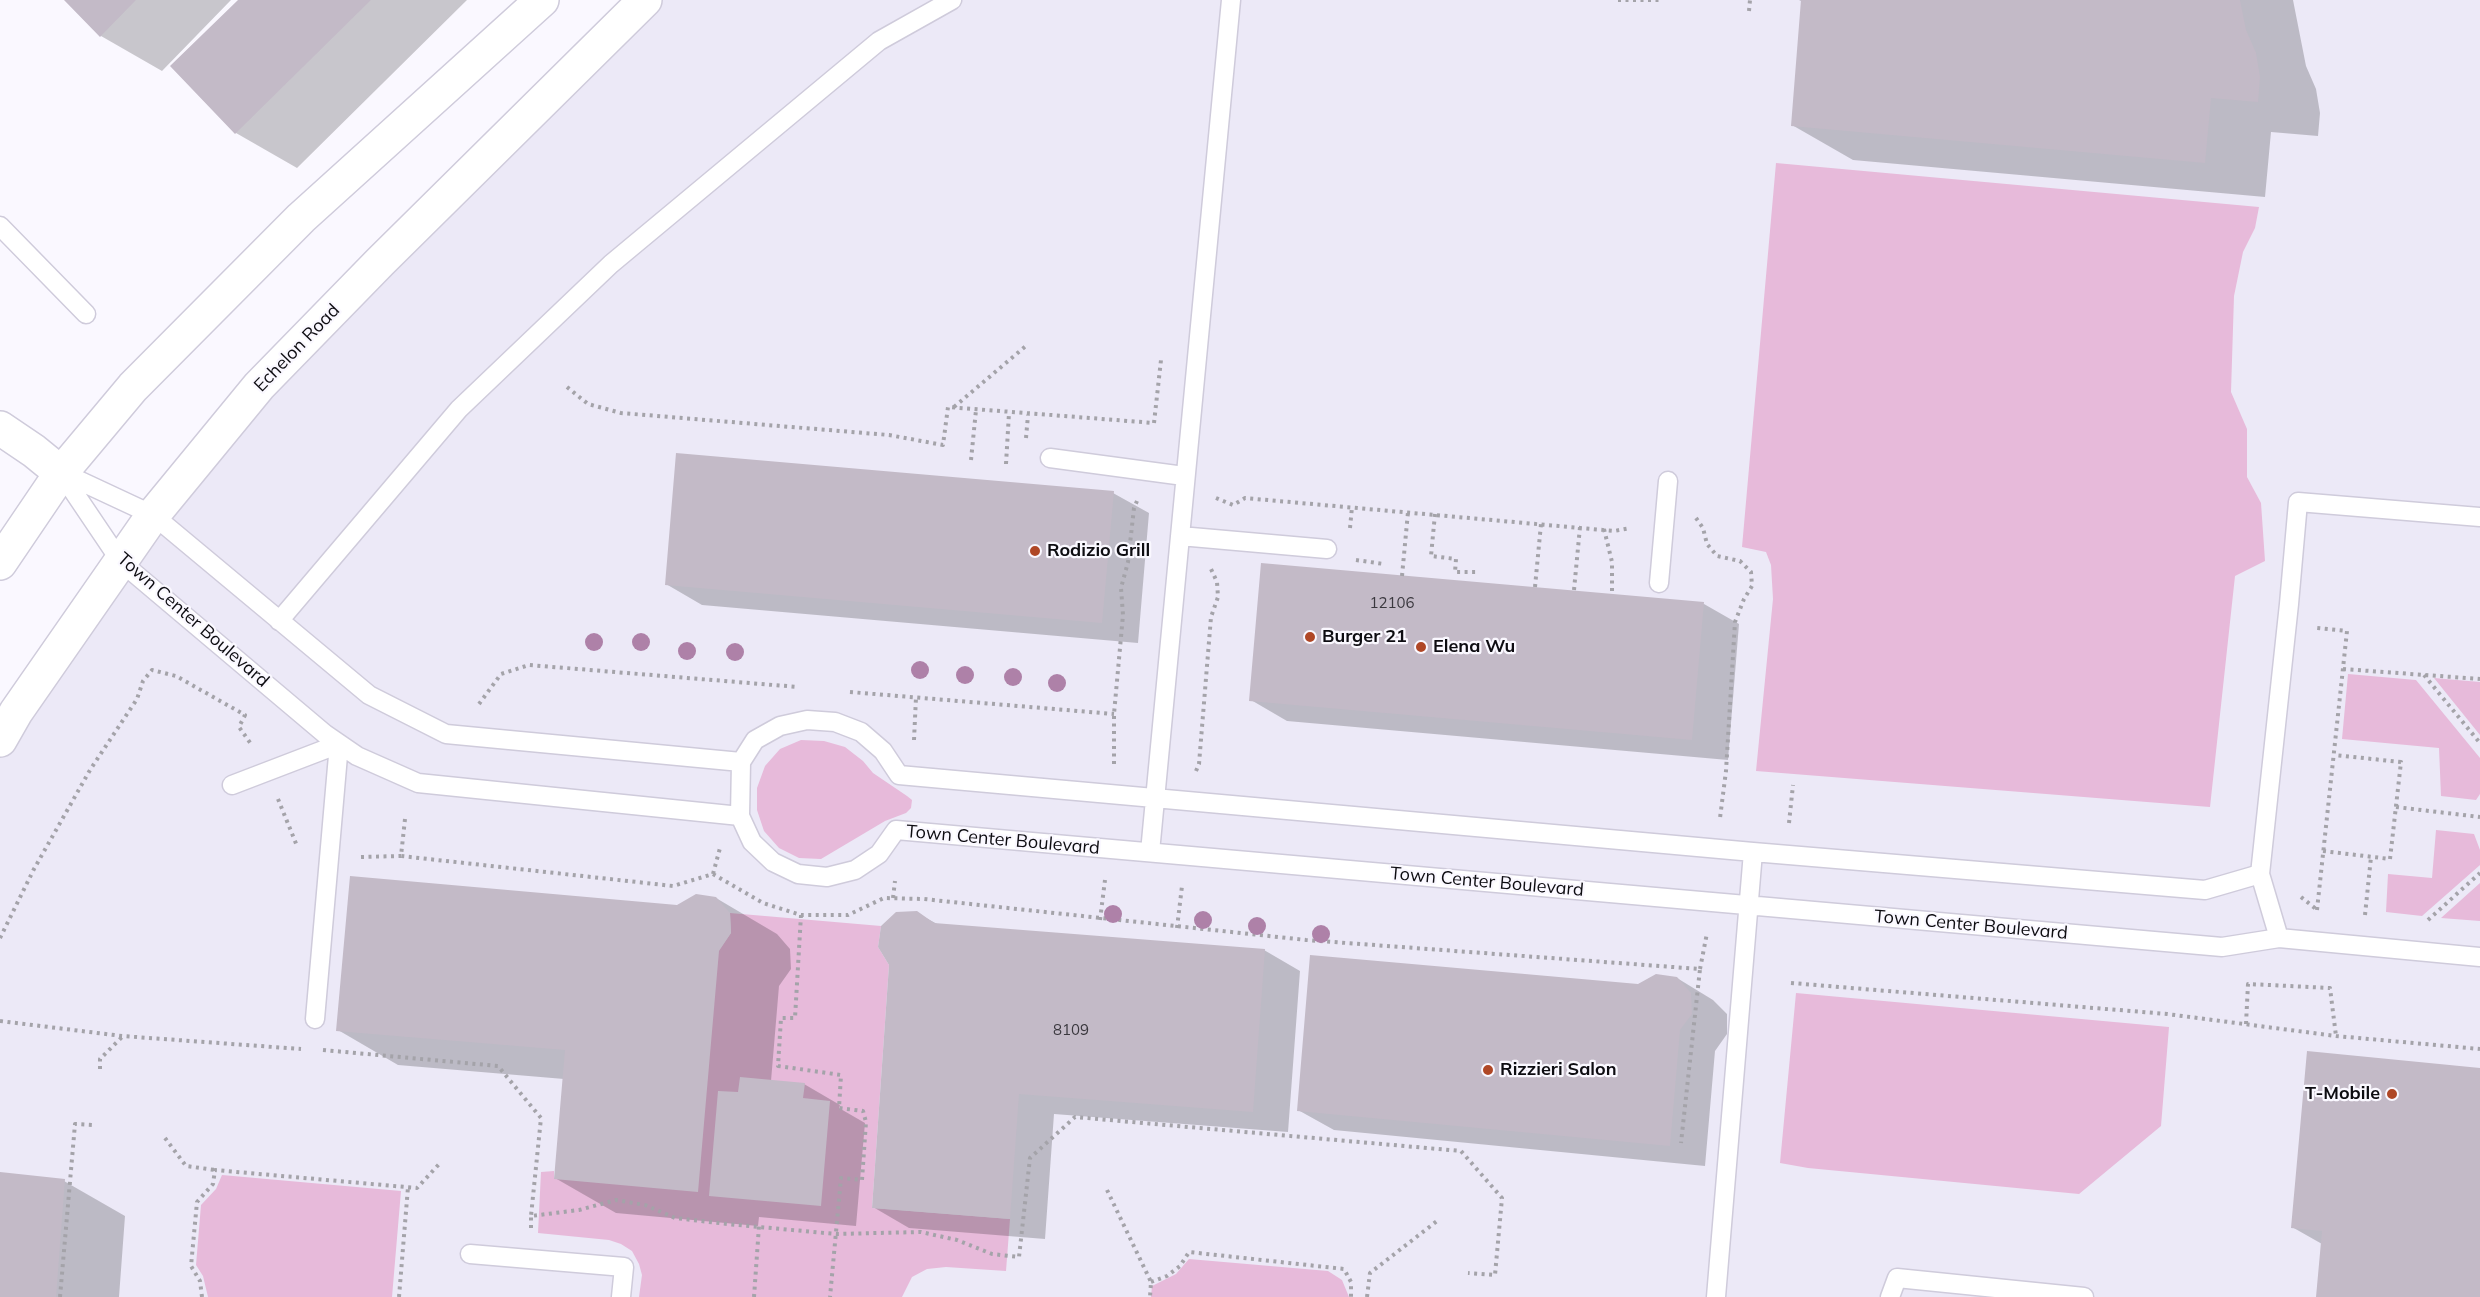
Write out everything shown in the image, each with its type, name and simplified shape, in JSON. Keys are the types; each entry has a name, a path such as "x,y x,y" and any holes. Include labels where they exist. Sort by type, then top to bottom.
{"street":[{"path":"0,563 61,473 133,387 301,218 542,0"},
{"name":"Echelon Road","path":"0,740 16,712 153,515 259,386 380,262 634,11 662,0"},
{"path":"0,429 34,451 61,473"}],"lane":[{"path":"279,621 459,409 611,264 879,41 952,0"},
{"path":"1150,852 1231,0"},
{"path":"0,226 86,314"},
{"path":"1050,458 1184,476"},
{"path":"61,473 153,515 369,695 446,734 741,762 755,740 780,726 807,720 836,722 861,732 883,751 899,775 2205,890 2260,874"},
{"name":"Town Center Boulevard","path":"61,473 121,562 339,744 357,756 418,783 740,816"},
{"path":"1659,583 1668,481"},
{"path":"2279,938 2260,874 2298,502 2480,517"},
{"path":"1180,536 1327,549"},
{"path":"232,785 339,744 315,1018"},
{"name":"Town Center Boulevard","path":"741,762 740,816 752,842 773,862 798,874 827,877 855,870 879,854 896,830 2222,947 2279,938 2480,957"},
{"path":"1716,1297 1753,852"},
{"path":"470,1254 624,1267 621,1297"},
{"path":"1890,1297 1897,1278 2084,1297"}],"path":[{"path":"1618,0 1661,0"},
{"path":"1749,11 1750,0"},
{"path":"954,408 1027,345"},
{"path":"567,387 588,404 621,413 889,435 943,445 948,407 1154,423 1161,360"},
{"path":"971,460 976,410"},
{"path":"1006,464 1009,413"},
{"path":"1114,768 1114,714 1123,615 1121,588 1128,562 1134,508 1140,495"},
{"path":"1214,497 1233,505 1245,498 1614,531 1630,528"},
{"path":"1693,512 1703,528 1707,544 1717,556 1740,561 1751,572 1752,586 1735,622 1726,771 1719,825"},
{"path":"1402,576 1408,513"},
{"path":"1435,514 1431,556 1456,559 1455,572 1476,572"},
{"path":"1535,587 1541,524"},
{"path":"1574,590 1580,527"},
{"path":"1604,529 1612,562 1612,594"},
{"path":"1194,774 1199,764 1211,617 1218,597 1217,582 1208,564"},
{"path":"2287,624 2347,631 2317,910 2297,893"},
{"path":"480,704 501,674 529,665 800,688"},
{"path":"2343,669 2480,679"},
{"path":"0,938 34,869 78,790 137,699 143,681 152,670 176,676 245,715 238,727 252,744"},
{"path":"2424,675 2480,743"},
{"path":"844,691 1114,714"},
{"path":"913,747 916,697"},
{"path":"2323,851 2390,859 2396,807 2401,762 2334,755"},
{"path":"1789,827 1793,785"},
{"path":"276,796 297,846"},
{"path":"2396,807 2480,817"},
{"path":"401,856 405,819"},
{"path":"713,874 721,845"},
{"path":"361,857 401,856 673,886 713,874 763,903 801,915 848,915 884,898 893,898 1306,940 1700,969"},
{"path":"2365,916 2372,856"},
{"path":"2425,923 2480,873"},
{"path":"1100,920 1105,880"},
{"path":"1177,928 1182,885"},
{"path":"801,915 795,1018 781,1018 778,1066 841,1075 839,1108 863,1111 866,1122 862,1180 841,1178 830,1297"},
{"path":"1681,1143 1700,969 1708,932"},
{"path":"1791,983 2167,1014 2336,1036 2480,1049"},
{"path":"2247,1024 2248,984 2330,988 2336,1036"},
{"path":"0,1021 122,1036 307,1049"},
{"path":"100,1069 100,1059 122,1036"},
{"path":"318,1050 498,1066 541,1118 531,1228"},
{"path":"531,1216 579,1210 616,1200 645,1205 675,1218 836,1234 921,1232 957,1240 992,1254 1019,1257 1030,1158 1075,1117 1461,1150 1502,1198 1495,1275 1468,1273"},
{"path":"60,1297 75,1124 94,1125"},
{"path":"165,1138 186,1166 417,1188 441,1162"},
{"path":"202,1297 200,1281 192,1266 197,1202 213,1184 215,1170"},
{"path":"399,1297 408,1187"},
{"path":"1107,1190 1151,1282 1150,1297"},
{"path":"1367,1297 1370,1273 1437,1221"},
{"path":"754,1297 759,1226"},
{"path":"1151,1282 1167,1276 1180,1266 1189,1252 1344,1269 1352,1282 1351,1297 1355,1297"}],"shaded area":[{"path":"645,0 2480,0 2480,1297 0,1297 0,740 153,515"},
{"path":"1776,163 2259,207 2255,228 2243,252 2234,296 2231,392 2247,429 2247,477 2261,503 2265,561 2235,576 2210,807 1756,771 1773,599 1771,565 1766,552 1742,547"},
{"path":"2348,674 2416,680 2480,758 2480,794 2476,800 2441,796 2439,748 2342,739"},
{"path":"2434,678 2480,682 2480,735"},
{"path":"801,740 824,741 845,747 863,761 873,773 912,800 911,808 906,813 885,821 821,859 799,858 779,848 764,831 757,810 757,788 765,766 780,749"},
{"path":"2436,830 2474,834 2480,850 2480,865 2422,916 2386,912 2388,874 2432,878"},
{"path":"2480,883 2480,921 2441,918"},
{"path":"730,913 881,926 878,947 889,965 872,1208 1010,1219 1006,1271 946,1267 927,1269 912,1277 902,1297 639,1297 642,1275 639,1264 632,1251 621,1244 609,1240 538,1233 541,1172 554,1171 554,1179 731,933"},
{"path":"1796,993 2169,1027 2161,1126 2079,1194 1808,1168 1780,1163"},
{"path":"222,1175 401,1191 392,1297 208,1297 203,1276 196,1265 201,1205 216,1189"},
{"path":"1189,1259 1328,1271 1342,1280 1349,1297 1151,1297 1152,1286 1176,1274"}],"building":[{"path":"64,0 136,0 100,37"},
{"path":"238,0 371,0 235,134 170,66"},
{"path":"1801,0 2240,0 2246,30 2256,53 2260,77 2258,102 2211,98 2205,163 1791,126"},
{"path":"676,453 1114,491 1102,623 665,585"},
{"path":"1261,563 1704,602 1692,740 1249,701"},
{"path":"350,876 677,905 696,894 716,897 730,913 731,933 719,951 698,1192 554,1179 565,1050 336,1031"},
{"path":"917,911 934,923 1265,949 1253,1112 1019,1094 1010,1219 872,1208 889,965 878,947 881,926 896,912"},
{"name":"Rizzieri Salon","path":"1310,955 1638,984 1656,974 1677,977 1691,993 1692,1014 1680,1030 1670,1146 1297,1111"},
{"path":"2307,1051 2480,1068 2480,1297 2316,1297 2322,1231 2291,1228"},
{"path":"740,1077 805,1083 803,1098 830,1101 821,1206 709,1196 718,1091 738,1092"},
{"path":"0,1172 65,1179 56,1297 0,1297"}],"place":[{"name":"Rodizio Grill","path":"1035,551"},
{"name":"Burger 21","path":"1310,637"},
{"name":"Elena Wu","path":"1421,647"},
{"name":"Rizzieri Salon","path":"1488,1070"},
{"name":"T-Mobile","path":"2392,1094"}]}
